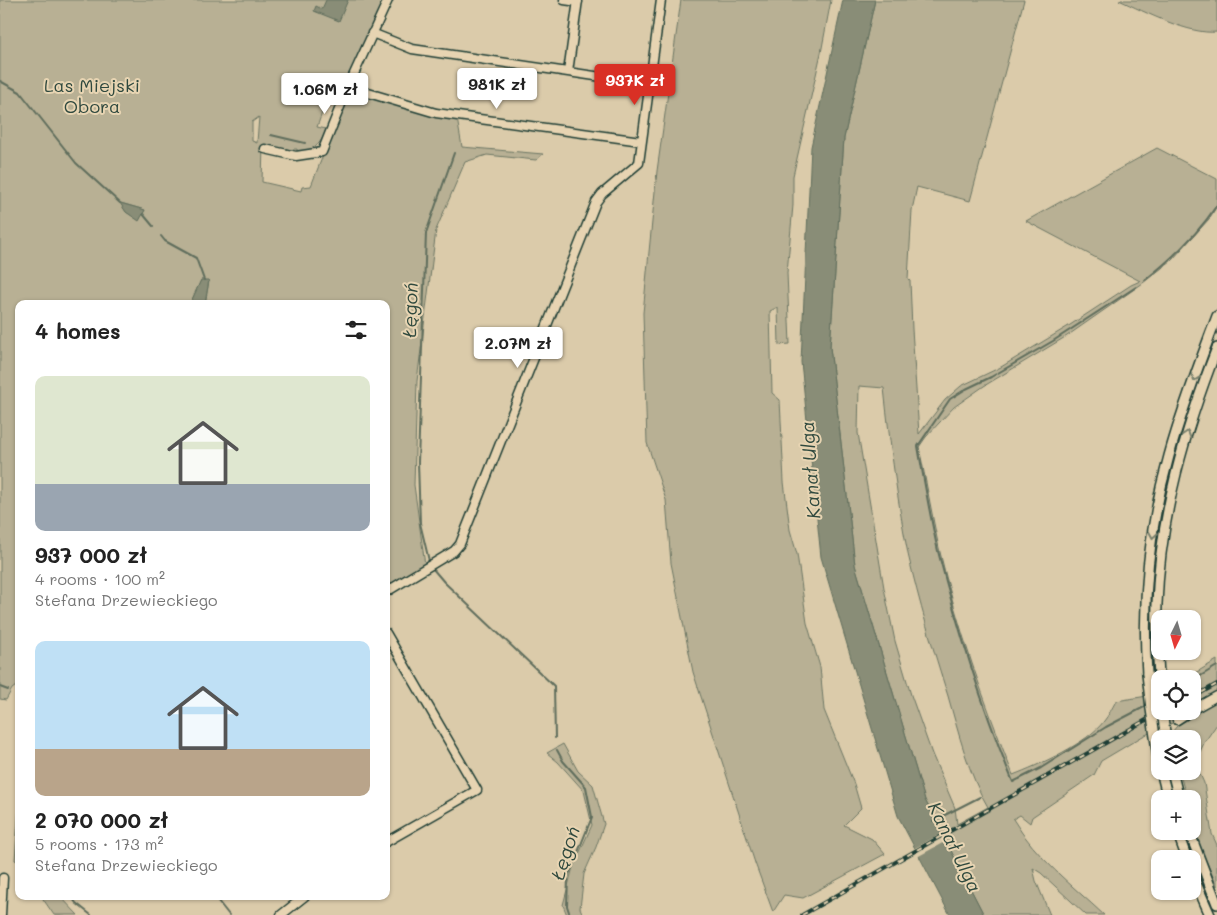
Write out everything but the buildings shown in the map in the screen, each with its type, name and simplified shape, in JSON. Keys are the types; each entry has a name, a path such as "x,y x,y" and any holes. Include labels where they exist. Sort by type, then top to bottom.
{"main road":[{"path":"1153,730 1147,674 1146,636 1148,578 1157,508 1176,431 1217,316"},
{"path":"1158,670 1157,604 1162,541 1183,447 1217,348"},
{"path":"1192,840 1217,904"},
{"path":"1201,894 1210,915"}],"street":[{"path":"265,149 296,156 322,152 348,87 388,0"},
{"path":"564,0 578,1 568,72"},
{"path":"390,590 454,551 460,544 596,202 602,194 638,163 662,0"},
{"path":"372,33 412,48 649,84"},
{"path":"348,87 436,113 641,141"},
{"path":"390,641 477,790 390,840"},
{"path":"1201,706 1217,696"},
{"path":"1,915 3,878"},
{"path":"281,915 300,900"}],"green space":[{"name":"Las Miejski Obora","path":"0,0 383,0 344,86 329,93 317,127 326,129 322,139 316,146 303,151 263,145 262,182 301,191 302,187 311,186 349,89 457,118 462,147 543,154 536,160 487,155 465,162 436,230 417,381 414,485 425,565 390,586 390,300 206,300 209,281 201,280 192,300 15,300 15,687 6,700 0,699","holes":["259,117 257,142 252,141 252,122","121,203 145,210 139,220 126,212"]},
{"path":"681,0 831,0 793,176 793,205 787,273 790,344 779,345 778,307 770,311 772,393 780,400 784,482 790,530 797,554 807,623 820,667 824,710 854,784 861,808 844,825 872,839 885,854 803,898 784,895 773,912 755,863 693,672 671,563 666,500 647,443 643,313 657,171"},
{"path":"875,0 1024,0 970,201 917,187 912,210 908,279 910,281 919,434 945,400 961,386 1001,367 1140,281 1026,221 1157,148 1217,179 1217,206 1209,219 1172,260 1143,283 1067,336 984,386 954,407 919,447 939,548 954,606 982,691 1013,775 1049,759 1087,737 1104,721 1116,701 1151,695 1151,720 1182,720 1156,730 1151,730 1151,732 1101,761 1094,775 1032,817 1030,823 1020,815 1013,819 1043,859 1104,915 1086,915 1041,873 1033,868 1036,881 1050,915 984,915 925,800 855,565 830,347 844,138","holes":["859,386 884,388 891,451 908,554 926,625 965,753 975,782 988,807 957,824 955,808 932,754 911,695 895,641 884,588 858,433"]},
{"path":"1119,0 1217,0 1217,32 1194,30 1181,26"},
{"path":"1217,660 1217,724 1201,750 1201,730 1174,730 1182,720 1201,720 1200,670"},
{"path":"563,744 578,771 593,785 604,824 584,874 580,908 583,915 567,915 563,905 573,867 592,825 584,791 558,762 547,753"},
{"path":"1201,776 1204,783 1212,834 1217,845 1217,886 1198,840 1201,840 1201,790 1184,790 1182,780 1201,780"},
{"path":"44,900 64,900 78,915 54,915"}],"shaded area":[{"path":"326,0 348,0 339,21 314,11 316,6 322,9"},
{"path":"843,0 875,0 844,138 830,347 855,565 925,800 984,915 950,915 898,816 821,557 801,362 811,147"},
{"path":"120,203 145,210 139,221 126,212"},
{"path":"201,280 209,280 206,300 192,300"}],"pier":[{"path":"944,832 948,840 917,857 913,849"}],"waterway":[{"path":"0,81 20,92 76,163 120,203"},
{"path":"271,135 305,143"},
{"name":"Łęgoń","path":"429,561 420,523 418,462 426,233 454,153"},
{"path":"1145,280 1184,245 1202,226 1217,205"},
{"path":"143,214 153,226"},
{"path":"161,236 165,241 196,258 204,280"},
{"path":"1136,287 1053,341 950,399 918,446 935,538 954,609 971,668 1013,782 1041,768 1106,727 1148,705"},
{"name":"Łęgoń","path":"433,569 444,582 554,686 555,738"},
{"path":"1201,676 1217,666"},
{"path":"0,687 8,690"},
{"name":"Łęgoń","path":"557,750 563,761 586,787 592,817 568,877 567,906 570,915"},
{"name":"Kanał Ulga","path":"933,821 980,797"},
{"path":"74,900 91,915"},
{"path":"217,900 229,915"}],"railway":[{"path":"1201,693 1217,684"},
{"path":"802,915 1151,717"}]}
